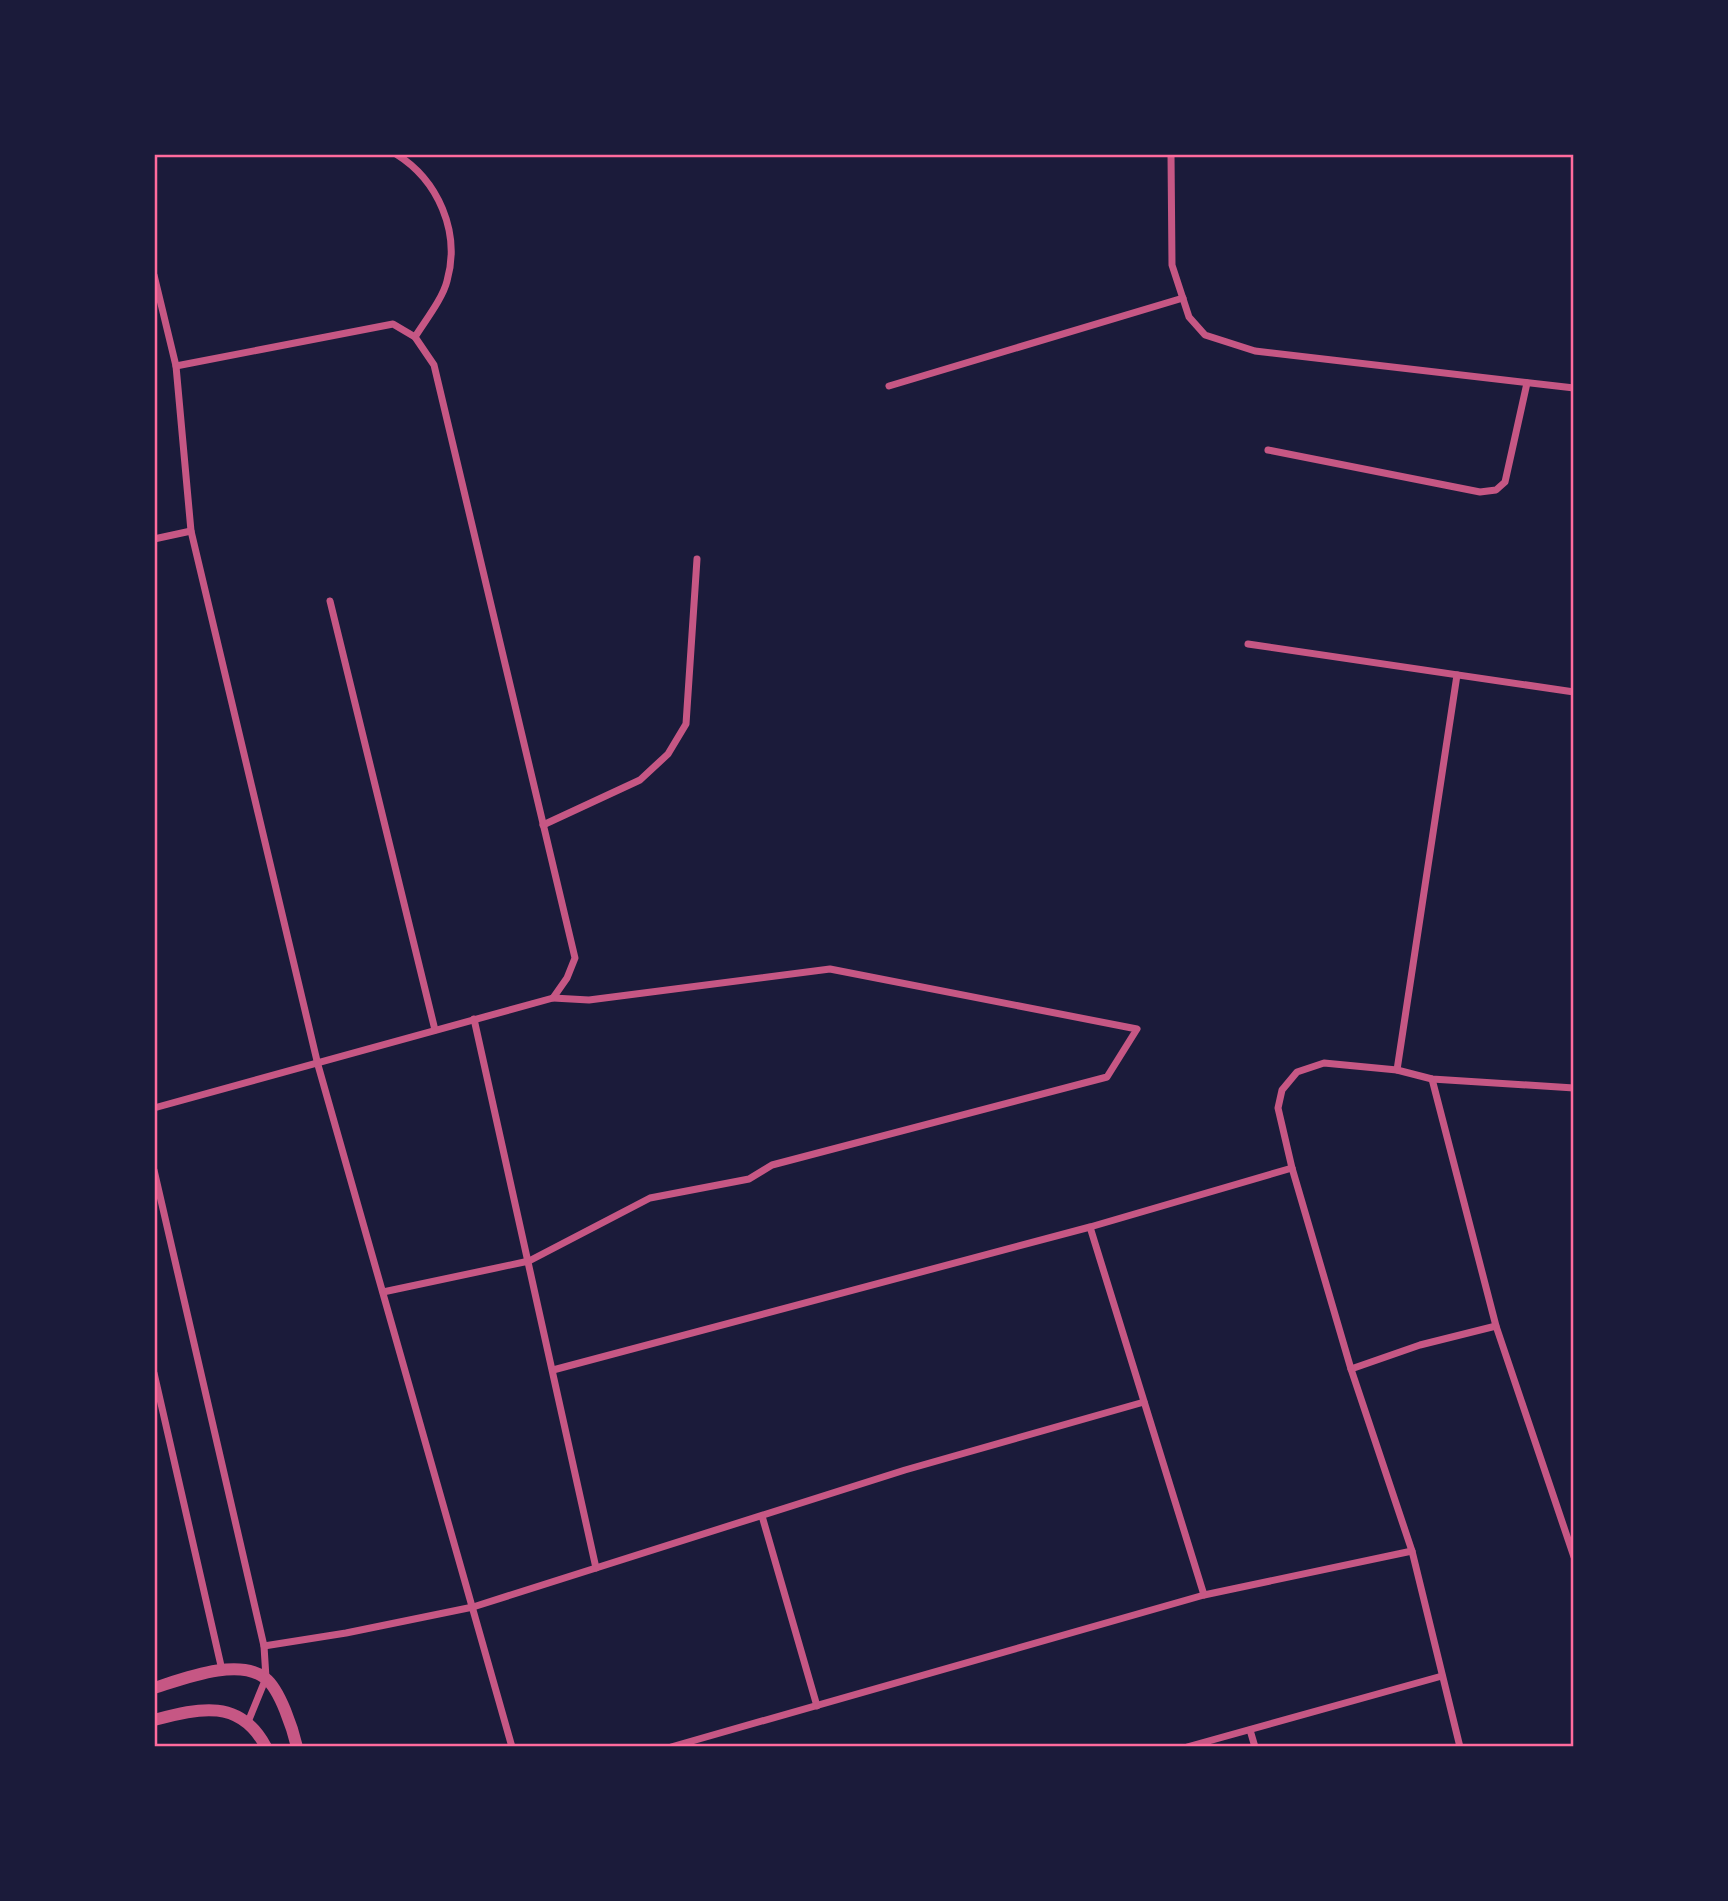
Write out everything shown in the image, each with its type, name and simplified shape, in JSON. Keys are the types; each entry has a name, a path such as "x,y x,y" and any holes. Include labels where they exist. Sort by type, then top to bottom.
{"street":[{"path":"396,154 428,181 445,212 452,249 447,282 415,337"},
{"path":"1171,154 1172,265 1189,317 1205,335 1255,351 1574,388"},
{"path":"154,275 176,366 191,531 318,1065 512,1747"},
{"path":"889,386 1183,298"},
{"path":"176,366 393,324 415,337 434,365 575,958 567,978 553,998"},
{"path":"1268,450 1480,492 1496,491 1505,482 1527,383"},
{"path":"154,539 191,531"},
{"path":"543,825 640,780 668,754 686,724 697,559"},
{"path":"330,601 435,1030"},
{"path":"1248,644 1574,692"},
{"path":"1396,1070 1457,674"},
{"path":"154,1108 318,1065 553,998 589,1000 830,969 1137,1029 1107,1077 772,1165 749,1179 650,1198 529,1261 383,1292"},
{"path":"474,1019 596,1568"},
{"path":"1460,1747 1412,1551 1351,1369 1292,1168 1278,1108 1282,1090 1297,1072 1324,1063 1396,1070 1432,1079 1574,1088"},
{"path":"1432,1079 1496,1326 1574,1558"},
{"path":"553,1370 1090,1227 1292,1168"},
{"path":"154,1170 264,1646 266,1678 248,1721"},
{"path":"1090,1227 1204,1595"},
{"path":"1351,1369 1420,1345 1496,1326"},
{"path":"154,1373 222,1670"},
{"path":"264,1646 346,1633 473,1607 905,1470 1144,1402"},
{"path":"762,1516 817,1706"},
{"path":"671,1747 1204,1595 1412,1551"},
{"path":"154,1688 222,1670 244,1670 266,1678 289,1716 297,1747"},
{"path":"1187,1747 1442,1676"},
{"path":"154,1720 196,1710 228,1711 248,1721 266,1747"},
{"path":"1250,1730 1255,1747"}]}
